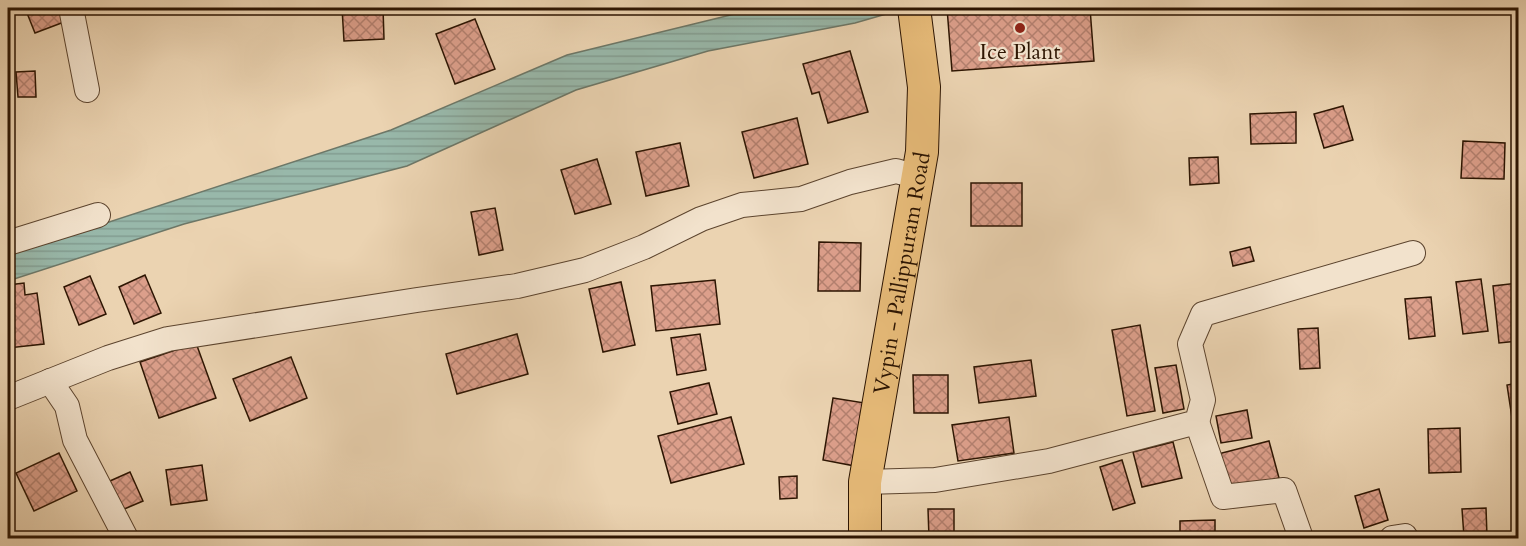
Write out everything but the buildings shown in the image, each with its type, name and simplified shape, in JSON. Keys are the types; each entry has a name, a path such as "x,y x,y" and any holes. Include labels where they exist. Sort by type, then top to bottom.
{"main road":[{"name":"Vypin - Pallippuram Road","path":"865,538 865,482 922,152 924,87 915,18"}],"street":[{"path":"71,8 87,90"},
{"path":"8,398 108,358 168,339 517,285 585,270 644,248 701,219 742,205 801,199 850,182 896,171 918,177"},
{"path":"8,243 98,215"},
{"path":"1301,538 1284,490 1223,497 1197,422 1203,400 1190,344 1203,314 1413,253"},
{"path":"50,381 67,406 75,440 126,538"},
{"path":"865,482 935,480 1048,461 1197,422"},
{"path":"1392,538 1405,536 1406,538"}],"shaded area":[{"path":"759,8 907,8 855,23 708,51 576,90 407,166 184,224 8,281 8,255 391,130 567,55"}],"place":[{"name":"Ice Plant","path":"1020,28"}]}
